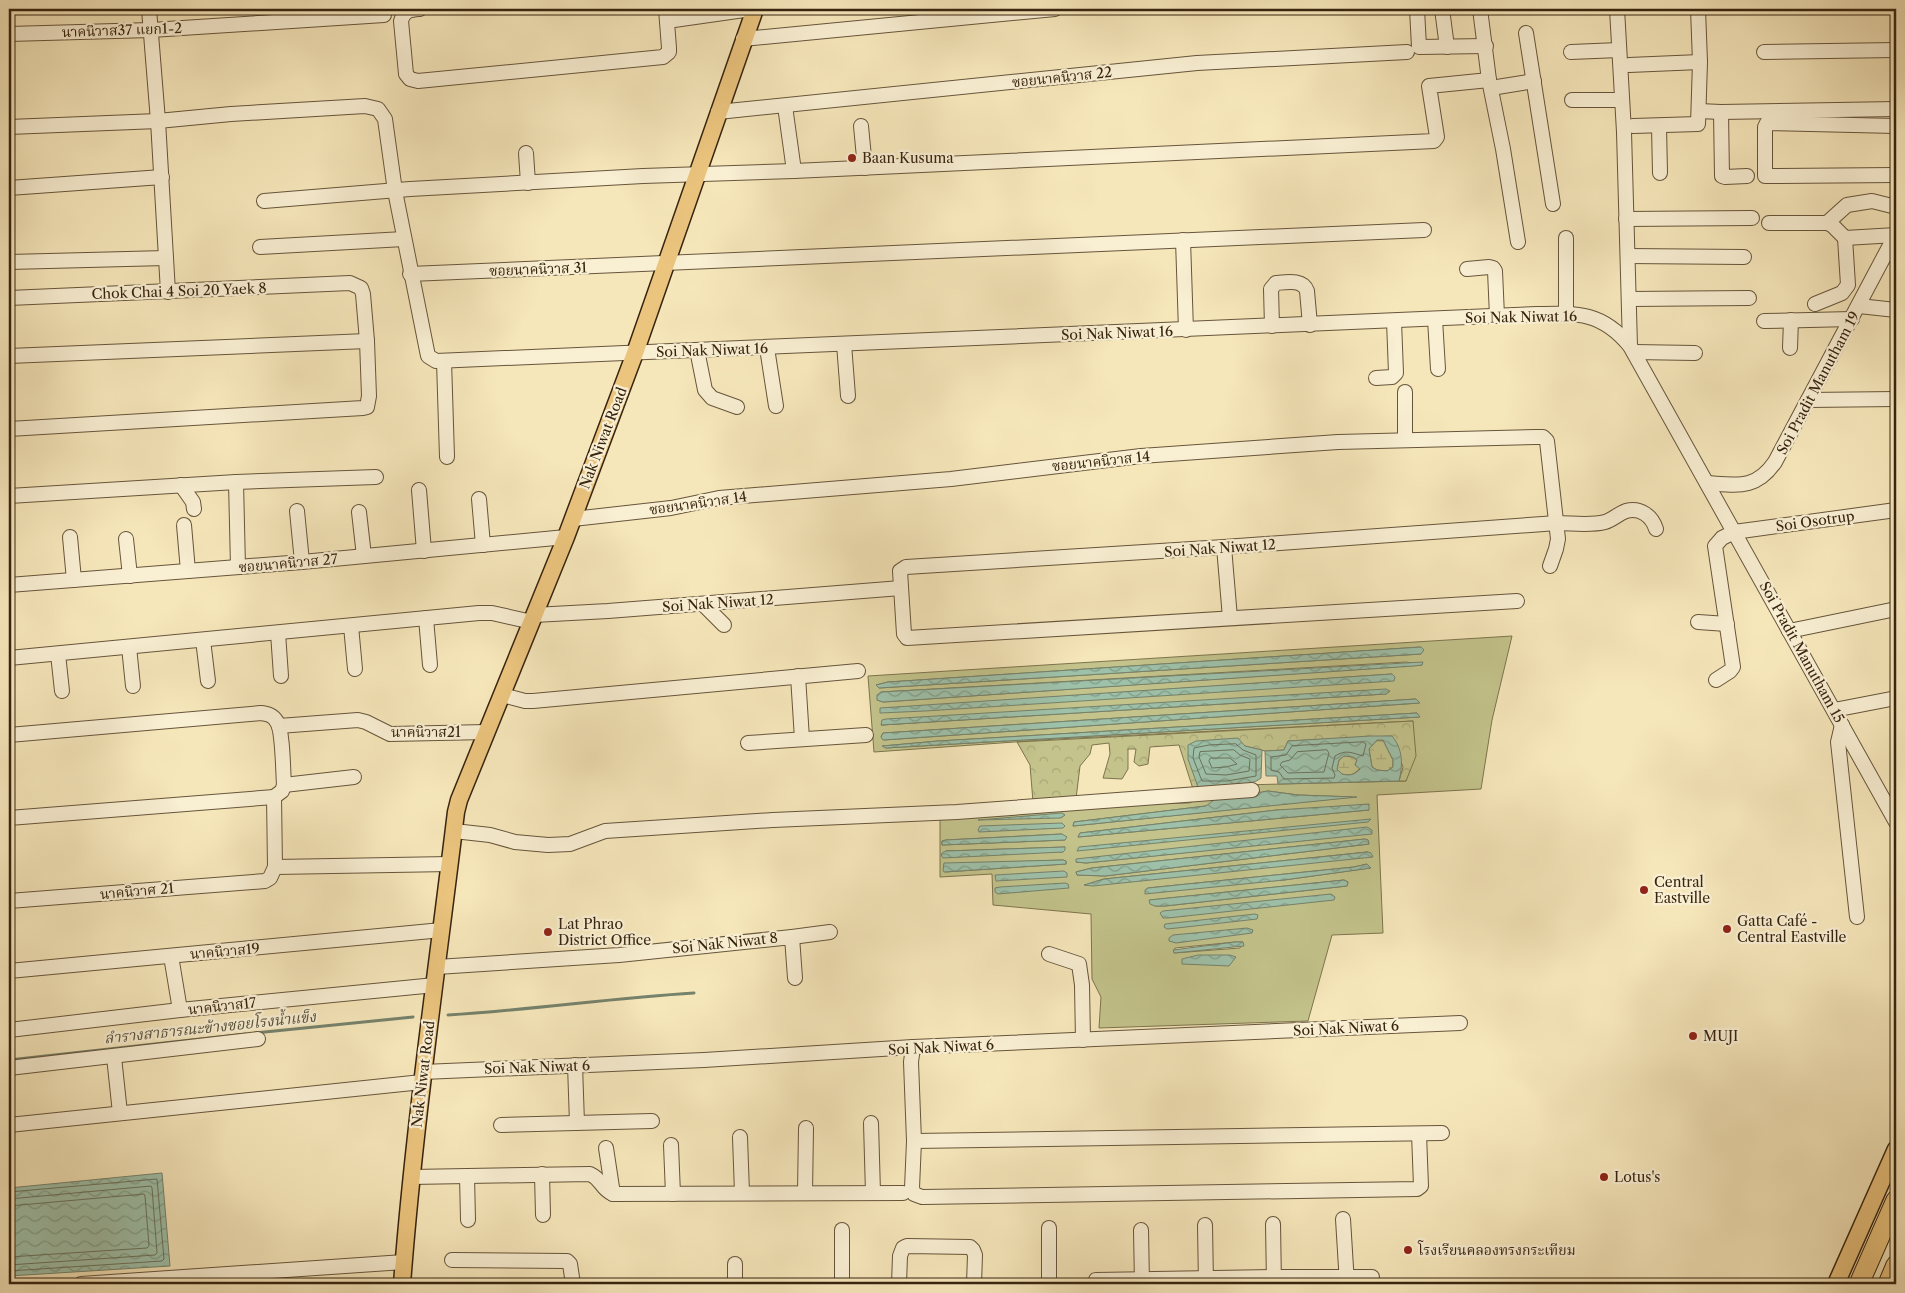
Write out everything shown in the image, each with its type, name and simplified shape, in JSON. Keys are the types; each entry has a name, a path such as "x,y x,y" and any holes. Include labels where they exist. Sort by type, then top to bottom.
{"highway":[{"path":"1859,1284 1896,1200"},
{"path":"1888,1284 1896,1265"}],"main road":[{"name":"Nak Niwat Road","path":"402,1284 422,1077 459,800 566,537 635,353 753,9"},
{"path":"1836,1284 1896,1149"}],"street":[{"path":"149,9 162,178 168,292"},
{"path":"420,9 409,10 403,14 401,21 406,74 410,79 418,81 663,57 669,52 666,15 753,9"},
{"path":"743,39 1054,9"},
{"path":"1413,49 1417,9"},
{"path":"1442,9 1447,47"},
{"path":"1480,9 1490,84 1518,242"},
{"path":"1617,9 1632,349 1695,353"},
{"path":"1632,126 1698,124 1700,62 1698,9"},
{"name":"นาคนิวาส37 แยก1-2","path":"9,34 150,30 384,15"},
{"path":"1526,33 1553,204"},
{"name":"ซอยนาคนิวาส 22","path":"718,112 1197,63 1486,46"},
{"path":"1571,52 1619,50"},
{"path":"1764,52 1896,50"},
{"path":"1629,65 1700,62"},
{"path":"264,201 395,191 697,174 865,168 1434,141 1437,137 1430,86 1534,81"},
{"path":"1572,100 1621,100"},
{"path":"786,106 794,171"},
{"path":"9,127 158,121 231,114 373,107 382,113 385,119 395,191 410,274 428,356 432,360 440,361 447,457"},
{"path":"1699,111 1896,109"},
{"path":"1720,112 1722,176 1747,176"},
{"path":"1896,126 1767,123 1765,127 1765,176 1896,175"},
{"path":"861,126 865,168"},
{"path":"1659,126 1660,173"},
{"path":"526,153 528,183"},
{"path":"9,188 162,178"},
{"path":"1827,223 1846,205 1872,201 1896,207"},
{"path":"1626,219 1752,218"},
{"path":"1769,223 1827,223 1845,238 1848,285 1842,293 1815,304"},
{"name":"ซอยนาคนิวาส 31","path":"410,274 1424,230"},
{"path":"1845,238 1896,235"},
{"name":"Soi Pradit Manutham 19","path":"1707,483 1743,484 1757,481 1767,474 1776,462 1896,235"},
{"path":"1566,238 1566,314"},
{"path":"260,247 404,239"},
{"path":"1183,240 1186,330"},
{"path":"1628,256 1744,257"},
{"path":"9,262 166,258"},
{"path":"1467,268 1493,268 1496,271 1497,316"},
{"path":"1272,326 1271,289 1276,283 1292,282 1302,283 1306,286 1310,325"},
{"name":"Chok Chai 4 Soi 20 Yaek 8","path":"9,298 350,283 360,288 362,294 367,341"},
{"path":"1630,299 1749,298"},
{"path":"1764,321 1791,320 1895,308"},
{"name":"Soi Nak Niwat 16","path":"440,361 1566,314 1606,323 1620,333 1632,349 1707,483"},
{"path":"1435,319 1438,369"},
{"path":"1790,348 1791,320"},
{"path":"1376,378 1392,377 1396,373 1394,321"},
{"path":"9,356 367,341 369,396 367,406 363,408 9,429"},
{"path":"844,344 848,396"},
{"path":"767,348 776,406"},
{"path":"697,350 705,390 712,398 736,407"},
{"path":"1405,392 1405,440"},
{"path":"1808,400 1896,399"},
{"name":"ซอยนาคนิวาส 14","path":"573,519 671,508 719,498 951,479 1141,456 1338,442 1543,437 1547,441 1557,523"},
{"path":"9,496 236,482 376,477"},
{"path":"236,482 238,567"},
{"name":"Soi Pradit Manutham 15","path":"1707,483 1896,822"},
{"path":"181,485 193,502 194,509"},
{"path":"419,490 424,551"},
{"path":"479,499 483,545"},
{"name":"Soi Nak Niwat 12","path":"1230,618 907,638 904,634 900,572 906,567 1224,548 1557,523 1604,522 1633,510 1649,516 1656,529"},
{"name":"Soi Osotrup","path":"1734,532 1896,510"},
{"path":"297,511 302,562"},
{"path":"359,512 364,556"},
{"path":"1550,566 1556,549 1557,523"},
{"path":"184,525 188,571"},
{"path":"1716,680 1730,672 1733,667 1715,546 1722,538 1734,532"},
{"path":"70,537 74,580"},
{"name":"ซอยนาคนิวาส 27","path":"9,585 302,562 566,537"},
{"path":"126,539 130,576"},
{"path":"1224,548 1230,618 1517,601"},
{"name":"Soi Nak Niwat 12","path":"9,658 129,648 426,618 492,613 533,618 901,588"},
{"path":"703,604 724,625"},
{"path":"1789,631 1896,609"},
{"path":"426,618 430,665"},
{"path":"1698,622 1726,624"},
{"path":"351,626 355,669"},
{"path":"278,633 281,676"},
{"path":"204,640 208,681"},
{"path":"129,648 133,686"},
{"path":"58,654 62,691"},
{"path":"502,695 533,702 858,671"},
{"path":"798,676 802,739"},
{"path":"1834,710 1896,698"},
{"path":"9,735 269,714 274,717 279,726 284,785 282,792 274,797 9,818"},
{"name":"นาคนิวาส21","path":"279,726 358,720 390,734 487,732"},
{"path":"1842,725 1838,742 1857,917"},
{"path":"748,743 866,735"},
{"path":"284,785 354,777"},
{"path":"454,831 490,835 515,842 555,845 570,844 605,831 773,820 957,812 1252,790"},
{"path":"1882,796 1896,794"},
{"path":"274,797 275,867 450,864"},
{"name":"นาคนิวาศ 21","path":"9,901 266,881 270,878 275,867"},
{"name":"นาคนิวาส19","path":"9,971 442,930"},
{"path":"792,936 830,932"},
{"name":"Soi Nak Niwat 8","path":"437,966 619,955 792,936 795,978"},
{"path":"1048,954 1078,964 1081,971 1083,1040"},
{"path":"171,956 180,1010"},
{"name":"นาคนิวาส17","path":"9,1030 180,1010 435,985"},
{"name":"Soi Nak Niwat 6","path":"9,1125 422,1077 575,1065 720,1060 913,1048 1460,1023"},
{"path":"9,1068 258,1038"},
{"path":"913,1048 911,1062 914,1141 912,1188 914,1194 922,1197 1417,1189 1421,1186 1419,1134"},
{"path":"114,1056 120,1113"},
{"path":"575,1065 577,1123"},
{"path":"501,1125 652,1120"},
{"path":"871,1123 873,1193"},
{"path":"805,1193 806,1128"},
{"path":"914,1141 1442,1133"},
{"path":"740,1137 742,1193"},
{"path":"671,1145 673,1194"},
{"path":"606,1148 613,1194"},
{"path":"542,1174 543,1215"},
{"path":"411,1177 590,1174 598,1178 606,1191 613,1194 903,1193"},
{"path":"467,1176 468,1220"},
{"path":"1343,1219 1346,1281"},
{"path":"1273,1224 1273,1280"},
{"path":"1205,1225 1206,1281"},
{"path":"1049,1228 1049,1284"},
{"path":"842,1230 842,1284"},
{"path":"1141,1230 1142,1281"},
{"path":"899,1284 900,1256 903,1248 967,1246 974,1250 975,1255 974,1284"},
{"path":"452,1260 567,1261 570,1264 573,1284"},
{"path":"81,1284 404,1262"},
{"path":"735,1264 735,1284"},
{"path":"1095,1284 1096,1280 1346,1281 1372,1277"}],"green space":[{"path":"1512,636 1492,720 1481,789 1377,795 1383,933 1332,935 1308,1021 1099,1028 1101,997 1092,979 1091,914 993,905 992,874 940,877 940,815 1080,805 1189,803 1213,793 1242,785 1406,781 1413,721 1057,739 874,752 868,676","holes":["1421,647 1423,650 1421,654 879,688 876,685 888,682","1406,662 1422,665 883,702 877,700 881,692","1392,674 1395,677 880,709","1390,691 1386,694 881,725","1416,699 1419,703 884,740 881,737 883,733","1417,713 1419,717 886,748 883,746 938,741","1268,791 1298,795 1352,797 1073,826 1074,822 1206,806","1277,810 1369,810 1078,837 1080,833","1372,833 1086,863 1076,862","1062,834 1065,840 942,845 942,841 946,840","1365,839 1368,840 1369,844 1105,876 1077,875 1076,872 1092,868","1065,847 1063,852 946,851","1368,852 1085,885 1104,879","1063,860 1066,861 1066,864 945,872 944,864","1367,864 1370,868 1284,880 1145,890 1148,888 1354,867","1344,880 1348,882 1347,886 1165,906 1155,906 1150,900","1243,942 1240,948 1174,953 1175,948"]},
{"path":"1413,721 1416,756 1406,781 1399,781 1403,767 1391,736 1288,741 1284,750 1265,751 1245,746 1197,783 1198,787 1196,789 1193,789 1179,745 1150,747 1148,764 1139,766 1134,762 1136,749 1128,749 1128,769 1122,779 1103,778 1110,754 1109,743 1092,745 1090,754 1080,766 1076,799 1033,802 1030,765 1017,742"},
{"path":"1377,740 1383,740 1393,760 1393,767 1387,771 1377,770 1372,767 1369,749"},
{"path":"1344,756 1353,757 1357,760 1355,765 1360,768 1354,774 1341,774 1337,769 1339,760"}],"water":[{"path":"1421,647 1424,650 1421,654 879,688 876,685 888,682"},
{"path":"1423,662 1422,665 1414,666 883,702 877,700 877,695 881,692"},
{"path":"1392,674 1395,677 1394,681 880,713 880,708"},
{"path":"1386,689 1390,691 1386,694 881,725 882,720 886,719"},
{"path":"1416,699 1420,703 883,740 881,737 883,733"},
{"path":"1417,713 1420,717 886,748 882,746 938,741"},
{"path":"1392,736 1396,741 1401,757 1399,781 1278,784 1277,776 1266,776 1265,751 1284,750 1288,741","holes":["1377,740 1383,740 1393,760 1393,767 1387,771 1377,770 1372,767 1369,749","1344,756 1353,757 1357,760 1355,765 1360,769 1356,773 1342,774 1337,769 1339,760"]},
{"path":"1238,738 1245,746 1262,750 1261,778 1240,785 1198,787 1188,759 1188,745 1196,741"},
{"path":"1268,791 1298,795 1357,797 1073,826 1074,822 1206,806 1215,799"},
{"path":"1369,804 1369,810 1078,837 1080,833 1277,810"},
{"path":"1062,813 1065,815 1061,818 978,820"},
{"path":"1371,819 1368,822 1077,851 1079,847"},
{"path":"1062,823 1065,826 1063,828 979,832 978,830 980,826"},
{"path":"1367,827 1372,830 1372,834 1086,863 1076,862 1076,859"},
{"path":"1062,834 1067,837 1065,840 942,845 942,841 946,840"},
{"path":"1368,840 1369,844 1105,876 1077,875 1076,872 1092,868"},
{"path":"1065,847 1063,852 943,858 941,855 946,851"},
{"path":"1368,852 1373,857 1093,886 1084,885 1104,879"},
{"path":"1066,861 1066,864 944,872 943,870 944,863"},
{"path":"1367,864 1371,868 1284,880 1145,894 1145,890 1148,888 1354,867"},
{"path":"1064,871 1067,873 1067,877 996,881 995,875"},
{"path":"1344,880 1348,882 1347,886 1165,906 1155,906 1150,904 1149,900"},
{"path":"1068,884 1069,888 998,894 995,892 995,888 1000,887"},
{"path":"1331,894 1335,897 1334,900 1168,918 1163,918 1160,913 1163,911"},
{"path":"1258,915 1257,919 1167,929 1164,927 1165,924"},
{"path":"1247,928 1253,930 1252,933 1176,943 1169,941 1169,938 1173,935"},
{"path":"1243,942 1244,946 1174,953 1173,950"},
{"path":"1198,955 1230,955 1236,957 1229,966 1182,964 1182,959"},
{"path":"162,1173 170,1266 9,1276 9,1188"}],"waterway":[{"name":"ลำรางสาธารณะข้างซอยโรงน้ำแข็ง","path":"448,1015 694,993"},
{"name":"ลำรางสาธารณะข้างซอยโรงน้ำแข็ง","path":"255,1033 413,1017"},
{"name":"ลำรางสาธารณะข้างซอยโรงน้ำแข็ง","path":"9,1060 246,1034"}],"place":[{"name":"Baan Kusuma","path":"852,158"},
{"name":"Central Eastville","path":"1644,890"},
{"name":"Gatta Café - Central Eastville","path":"1727,929"},
{"name":"Lat Phrao District Office","path":"548,932"},
{"name":"MUJI","path":"1693,1036"},
{"name":"Lotus's","path":"1604,1177"},
{"name":"โรงเรียนคลองทรงกระเทียม","path":"1408,1250"}]}
